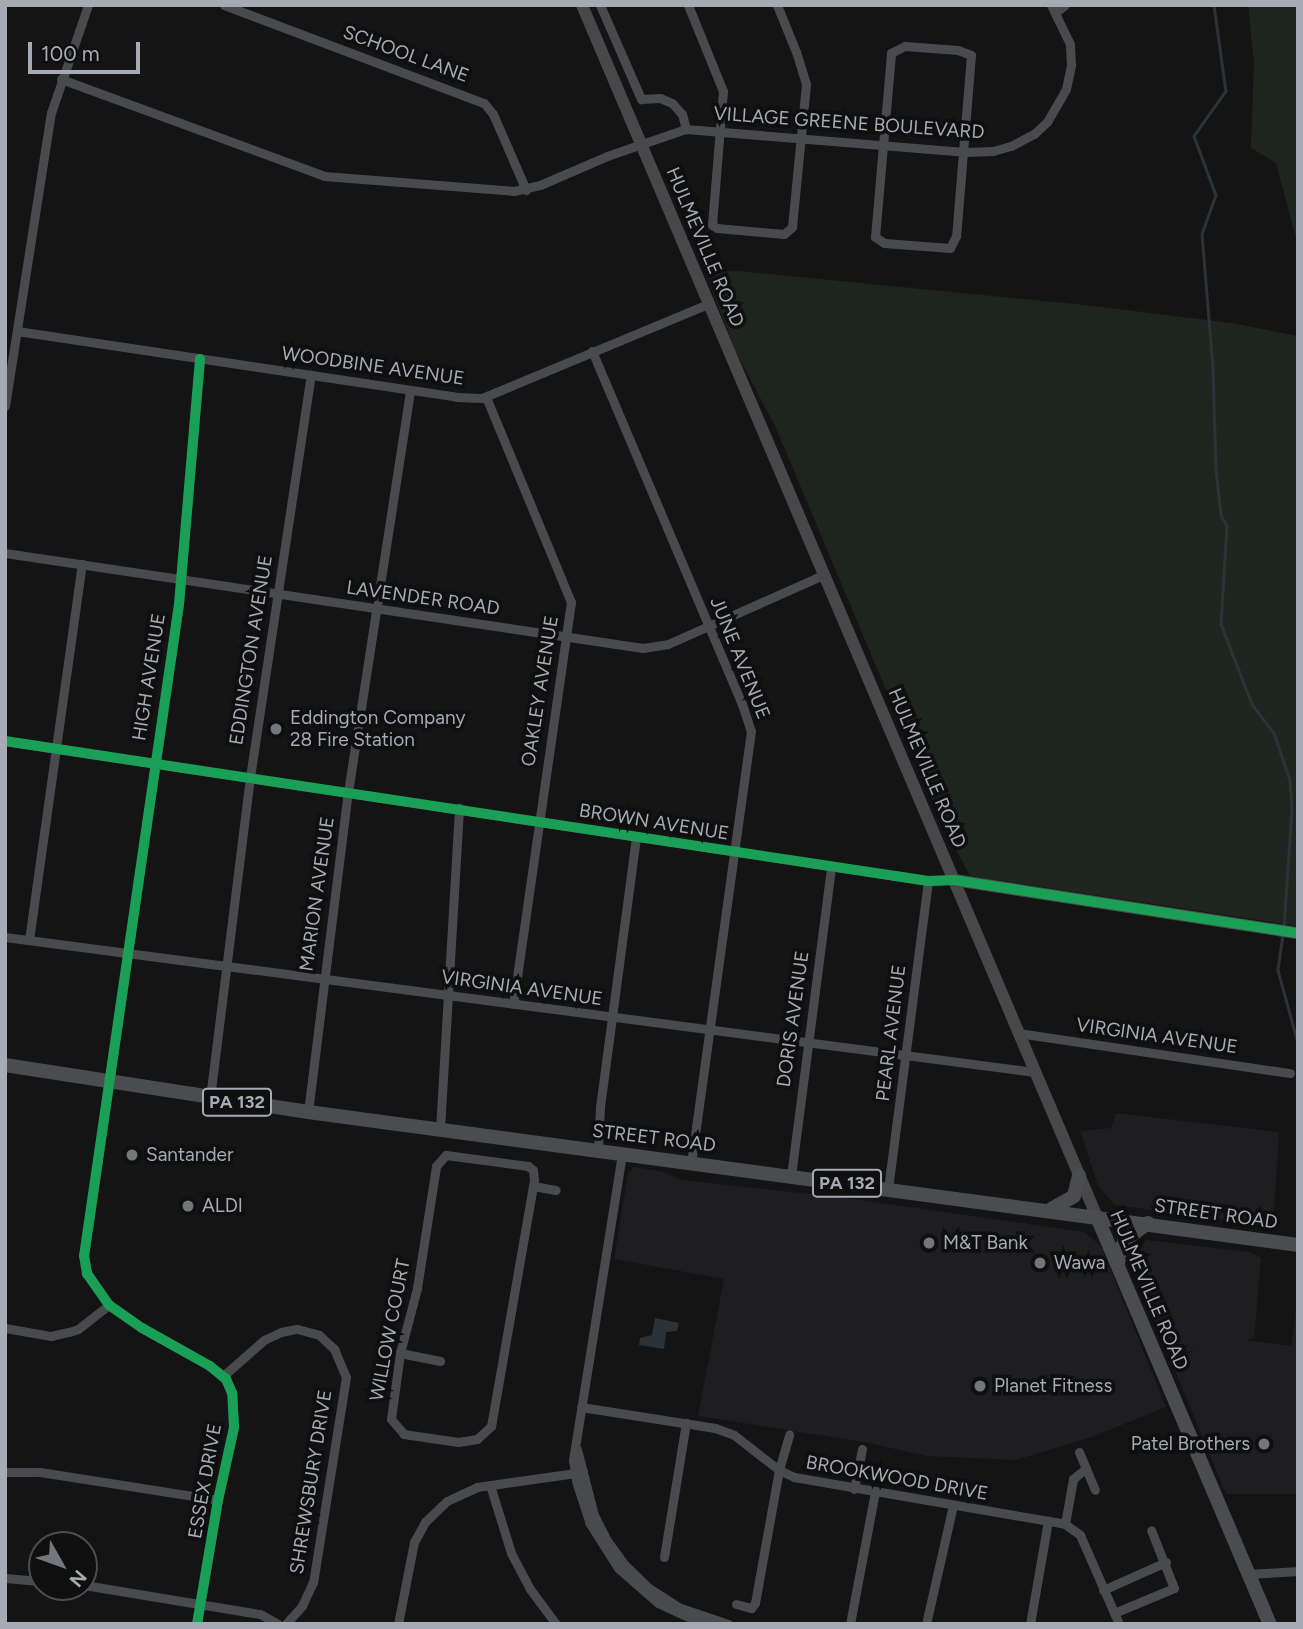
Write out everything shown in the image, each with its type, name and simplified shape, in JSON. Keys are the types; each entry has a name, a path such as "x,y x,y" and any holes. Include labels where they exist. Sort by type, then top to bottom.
{"main road":[{"name":"HULMEVILLE ROAD","path":"582,5 1270,1624"},
{"name":"BROWN AVENUE","path":"954,880 1288,932"},
{"name":"STREET ROAD","path":"5,1065 307,1112 1298,1245"},
{"path":"1047,1210 1070,1200 1077,1189 1079,1177"},
{"path":"1119,1267 1118,1253 1124,1241 1148,1223"}],"street":[{"path":"6,401 51,113 88,5"},
{"name":"SCHOOL LANE","path":"224,5 484,103 493,114 526,190"},
{"path":"600,5 641,99 660,98 672,103 682,114 686,129"},
{"path":"688,5 721,83 723,99 712,225 718,228 784,234 792,228 805,76 776,5"},
{"path":"1054,8 1065,5"},
{"name":"VILLAGE GREENE BOULEVARD","path":"526,190 641,143 686,129 964,152 993,151 1011,146 1034,134 1055,113 1066,89 1071,65 1070,44 1054,8"},
{"path":"905,47 958,50 970,54 972,58 964,152 953,247 884,243 875,237 891,53 905,47"},
{"path":"61,79 324,176 503,191 526,190"},
{"name":"WOODBINE AVENUE","path":"17,331 456,397 486,397 708,304"},
{"name":"JUNE AVENUE","path":"592,351 751,731 732,851 691,1162"},
{"name":"HIGH AVENUE","path":"110,1082 180,579 200,359"},
{"name":"EDDINGTON AVENUE","path":"210,1098 250,777 311,375"},
{"name":"MARION AVENUE","path":"307,1112 348,792 410,390"},
{"name":"OAKLEY AVENUE","path":"486,397 569,596 566,637 513,1004"},
{"name":"LAVENDER ROAD","path":"5,553 650,648 709,626 823,575"},
{"path":"29,940 82,565"},
{"name":"BROWN AVENUE","path":"5,741 154,761 928,881 954,880"},
{"path":"440,1129 459,808"},
{"path":"598,1150 600,1107 636,836"},
{"name":"DORIS AVENUE","path":"791,1176 831,866"},
{"name":"PEARL AVENUE","path":"888,1189 928,881"},
{"name":"VIRGINIA AVENUE","path":"5,937 1034,1072"},
{"name":"VIRGINIA AVENUE","path":"1018,1033 1290,1073"},
{"path":"110,1082 84,1256 87,1274 109,1305 223,1376"},
{"path":"622,1154 581,1407 577,1449 573,1460 599,1527 625,1565 649,1588 678,1607 729,1624"},
{"name":"WILLOW COURT","path":"454,1155 528,1166 533,1170 533,1186 491,1426 477,1439 458,1442 404,1434 396,1428 391,1419 400,1353 417,1289 436,1166 440,1158 454,1155"},
{"path":"533,1186 556,1190"},
{"path":"5,1328 51,1336 78,1329 109,1305"},
{"name":"SHREWSBURY DRIVE","path":"223,1376 264,1340 281,1332 297,1329 319,1335 334,1349 346,1377 313,1582 302,1606 286,1624"},
{"path":"400,1353 440,1361"},
{"name":"ESSEX DRIVE","path":"197,1624 203,1604 235,1409 232,1393 223,1376"},
{"name":"BROOKWOOD DRIVE","path":"581,1407 686,1423 734,1435 779,1470 793,1477 1065,1524"},
{"path":"664,1557 686,1423"},
{"path":"736,1604 751,1608 755,1603 779,1470 789,1434"},
{"path":"855,1489 862,1449"},
{"path":"1079,1452 1094,1490"},
{"path":"1086,1468 1073,1479 1065,1524 1080,1535 1119,1624"},
{"path":"5,1472 40,1472 218,1500"},
{"path":"398,1624 409,1558 419,1532 447,1501 491,1485 579,1473"},
{"path":"579,1473 589,1522 618,1568 658,1603 703,1624"},
{"path":"491,1485 511,1553 530,1589 556,1624"},
{"path":"850,1624 876,1492"},
{"path":"926,1624 953,1505"},
{"path":"1030,1624 1048,1521"},
{"path":"1114,1613 1174,1588 1152,1530"},
{"path":"1103,1590 1166,1562"},
{"path":"1249,1574 1298,1571"},
{"path":"5,1578 28,1579"},
{"path":"98,1588 260,1614 278,1624"}],"shaded area":[{"path":"1248,5 1298,5 1298,246 1276,163 1251,148 1254,62"},
{"path":"738,271 1085,305 1232,323 1298,336 1298,926 970,876 941,821 776,428 736,352 705,272"},
{"path":"1116,1113 1279,1132 1273,1226 1115,1205 1098,1186 1080,1131 1111,1128"},
{"path":"635,1167 663,1172 682,1180 838,1197 1084,1232 1101,1246 1166,1407 1092,1437 1016,1460 927,1456 864,1442 698,1416 724,1279 614,1259 628,1173"},
{"path":"1146,1240 1250,1252 1261,1258 1254,1338 1245,1340 1291,1346 1298,1297 1298,1494 1226,1494 1171,1361 1196,1350 1171,1355 1134,1276 1133,1264"},
{"path":"655,1318 679,1323 677,1331 666,1332 664,1349 639,1345 640,1338 652,1335"}],"waterway":[{"path":"1214,5 1226,91 1194,136 1216,195 1202,234 1213,368 1216,468 1221,515 1227,526 1221,624 1252,704 1274,733 1290,780 1292,810 1284,927"},
{"path":"1283,934 1278,970 1298,1043"}],"cycle path":[{"path":"197,1624 218,1500 234,1427 232,1393 226,1379 210,1366 142,1328 109,1305 87,1274 84,1256 179,604 200,359"},
{"path":"5,741 928,881 954,880 1298,933"}],"place":[{"name":"Eddington Company 28 Fire Station","path":"276,729"},
{"name":"Santander","path":"132,1155"},
{"name":"ALDI","path":"188,1206"},
{"name":"M&T Bank","path":"929,1243"},
{"name":"Wawa","path":"1040,1263"},
{"name":"Planet Fitness","path":"980,1386"},
{"name":"Patel Brothers","path":"1264,1444"}]}
